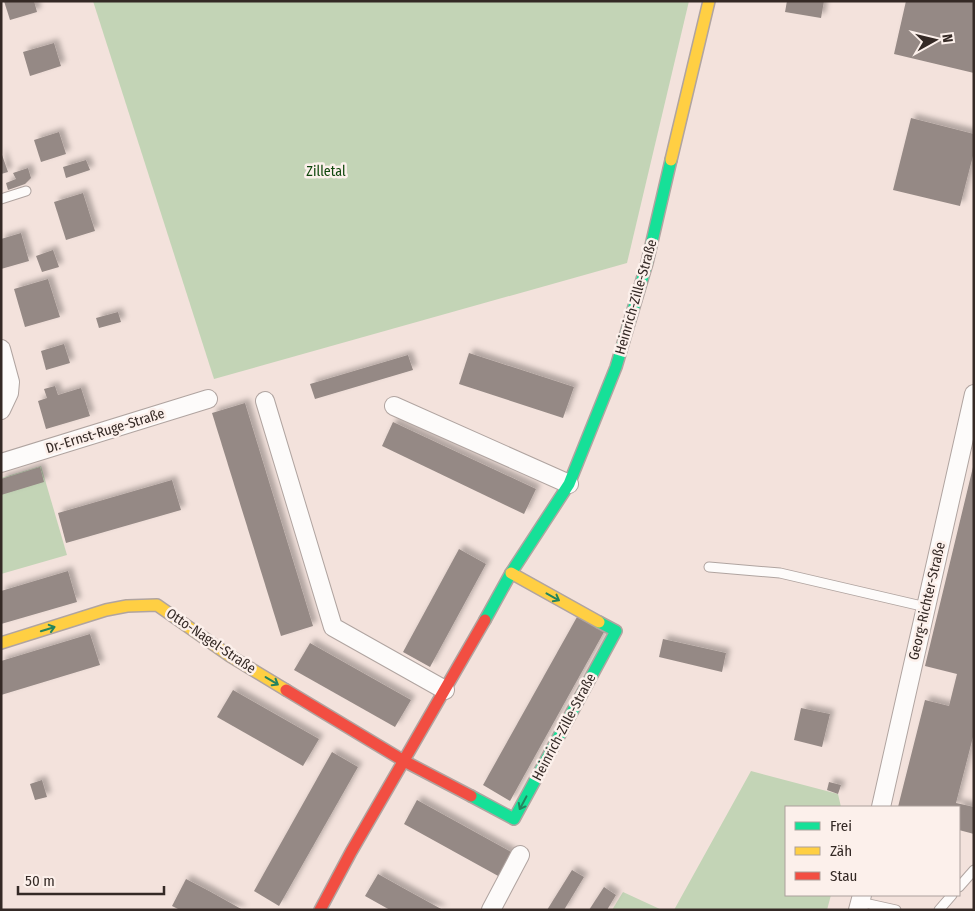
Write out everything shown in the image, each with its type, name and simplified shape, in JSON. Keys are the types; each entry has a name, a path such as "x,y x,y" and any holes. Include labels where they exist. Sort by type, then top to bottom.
{"street":[{"name":"Heinrich-Zille-Straße","path":"320,910 351,852 511,573 569,484 616,367 647,264 709,1"},
{"path":"1,349 10,382 9,393 1,410"},
{"name":"Georg-Richter-Straße","path":"881,806 974,394"},
{"name":"Dr.-Ernst-Ruge-Straße","path":"1,463 208,399"},
{"path":"265,401 333,627 445,690"},
{"path":"394,406 569,484"},
{"name":"Heinrich-Zille-Straße","path":"404,761 514,819 616,631 511,573"},
{"name":"Otto-Nagel-Straße","path":"1,643 106,610 126,606 157,605 230,656 404,761"},
{"path":"491,910 520,855"}],"lane":[{"path":"1,199 26,191"},
{"path":"709,567 780,573 926,607"},
{"path":"960,886 974,870"},
{"path":"939,910 951,896"},
{"path":"860,902 896,910"}],"green space":[{"name":"Zilletal","path":"93,1 689,1 627,263 214,379"},
{"path":"41,466 67,555 1,574 1,478"},
{"path":"751,771 838,794 841,806 785,806 785,896 831,896 827,910 674,910"},
{"path":"623,892 662,910 612,910"}],"building":[{"path":"4,1 34,1 37,12 10,20"},
{"path":"787,1 824,1 821,18 785,12"},
{"path":"906,1 974,1 974,73 894,54"},
{"path":"54,43 61,66 30,76 23,52"},
{"path":"911,118 974,134 974,152 960,206 893,190"},
{"path":"59,132 66,154 41,162 34,140"},
{"path":"1,152 8,172 1,174"},
{"path":"86,160 90,170 66,178 63,167"},
{"path":"28,168 31,178 25,184 8,190 6,183 16,179 13,173"},
{"path":"83,193 95,231 66,240 54,202"},
{"path":"21,233 29,261 1,269 1,239"},
{"path":"53,250 59,267 42,272 36,256"},
{"path":"48,279 60,317 25,327 14,289"},
{"path":"118,312 121,322 99,328 96,318"},
{"path":"64,344 70,363 46,370 41,351"},
{"path":"469,353 574,387 563,418 459,384"},
{"path":"408,355 413,370 315,399 310,384"},
{"path":"55,386 58,395 81,388 90,416 46,429 38,401 47,398 44,389"},
{"path":"245,403 313,626 281,636 212,413"},
{"path":"393,422 536,489 524,514 382,446"},
{"path":"40,467 44,482 1,495 1,479"},
{"path":"973,467 974,733 956,803 974,807 974,834 960,830 960,806 898,806 925,700 949,706 957,674 925,666"},
{"path":"172,480 181,510 66,543 58,513"},
{"path":"459,549 486,564 430,667 403,652"},
{"path":"68,571 77,602 1,624 1,591"},
{"path":"577,617 604,632 510,801 483,785"},
{"path":"90,634 100,665 1,695 1,661"},
{"path":"663,639 726,653 722,672 659,657"},
{"path":"310,643 411,700 395,727 294,670"},
{"path":"233,690 319,739 303,766 217,717"},
{"path":"801,708 830,714 822,747 794,740"},
{"path":"332,752 358,767 279,906 254,891"},
{"path":"42,780 47,797 35,800 30,784"},
{"path":"829,782 841,785 838,794 827,790"},
{"path":"417,800 513,853 500,877 404,824"},
{"path":"572,870 584,877 564,910 547,910"},
{"path":"378,874 443,910 390,910 365,896"},
{"path":"186,879 243,910 180,910 172,906"},
{"path":"604,887 616,895 607,910 589,910"}],"traffic: fast":[{"path":"485,620 511,573 569,484 616,367 647,263 671,160"},
{"path":"471,796 514,819 616,631 599,622"}],"traffic: slow":[{"path":"671,160 709,1"},
{"path":"511,573 599,622"},
{"path":"1,643 106,610 127,606 157,605 230,656 286,690"}],"traffic: jam":[{"path":"320,910 351,852 485,620"},
{"path":"286,690 404,761 471,796"}]}
